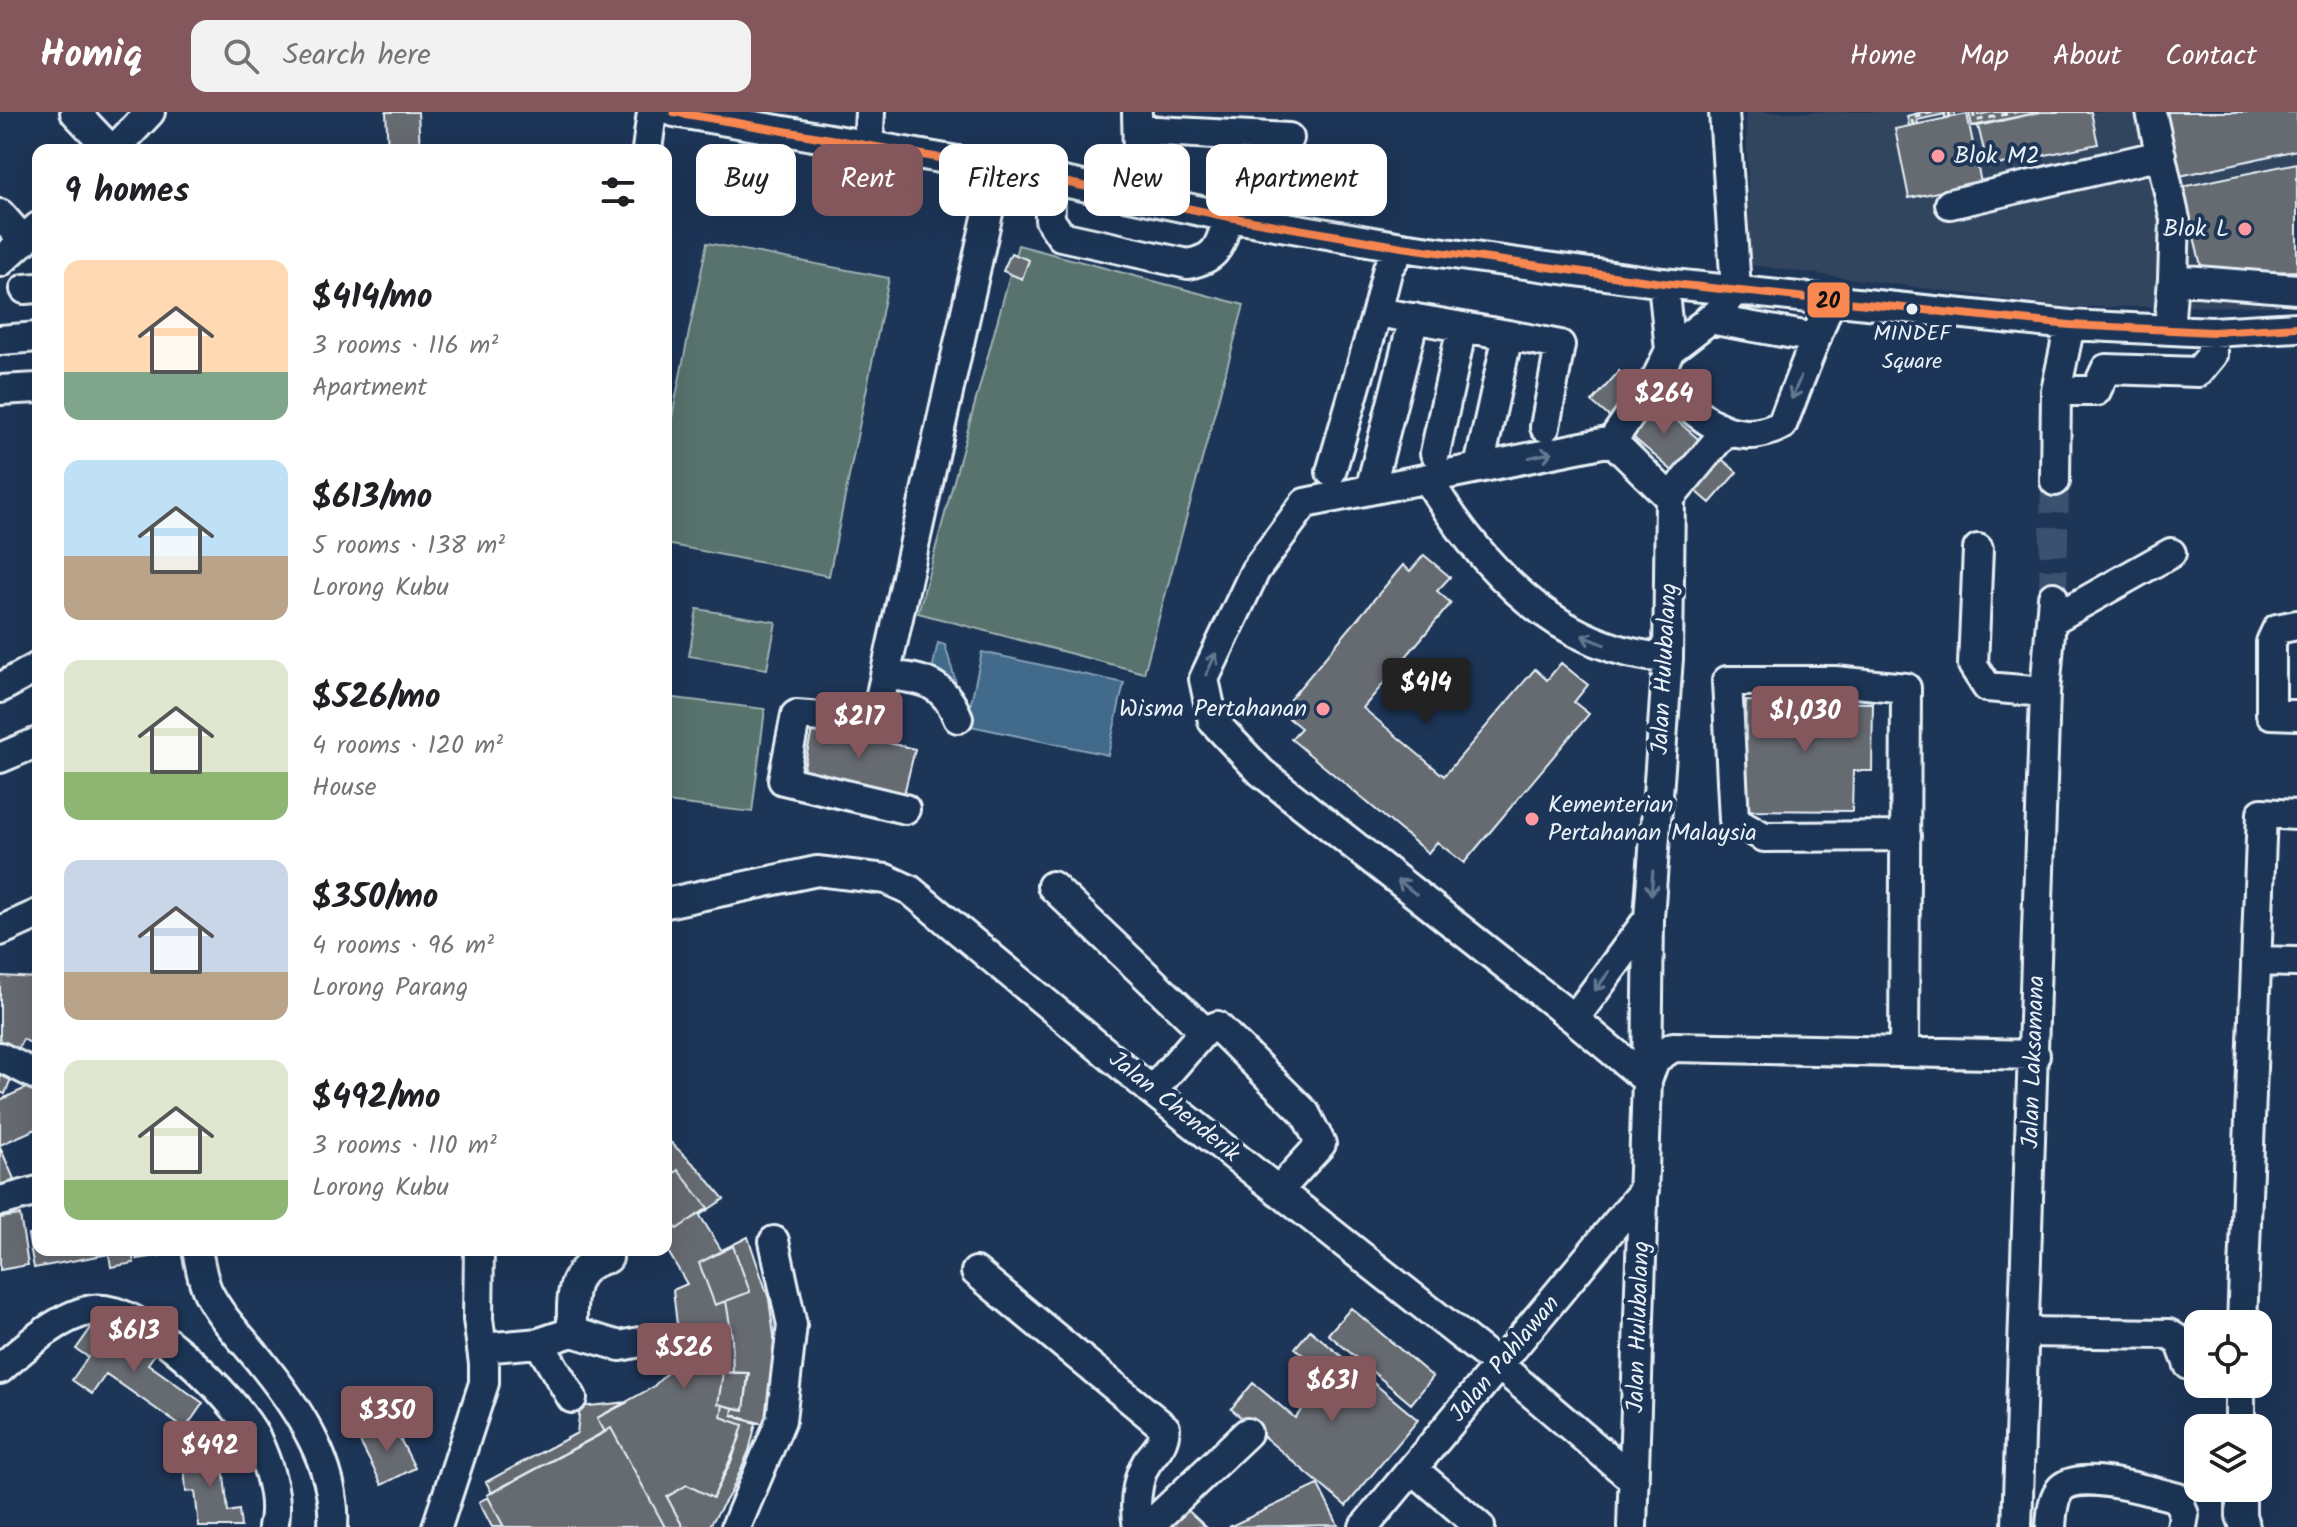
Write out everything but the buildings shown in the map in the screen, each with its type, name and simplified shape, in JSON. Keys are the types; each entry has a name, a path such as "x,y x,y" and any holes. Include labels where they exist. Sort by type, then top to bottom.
{"street":[{"path":"75,112 107,144"},
{"path":"119,144 150,112"},
{"path":"648,144 652,112"},
{"path":"674,112 846,144"},
{"path":"868,144 870,112"},
{"path":"1724,112 1736,289 1709,319 1670,350 1657,377 1612,441 1479,467 1431,465 1370,490 1305,503 1255,571 1204,679 1213,721 1261,772 1647,1080 1655,1059 1673,1047 2035,1055"},
{"path":"2151,112 2175,219 2169,330"},
{"path":"1138,144 1138,121 1289,138"},
{"path":"1950,204 2161,155"},
{"path":"1190,208 1402,247 1663,283 2070,325 2212,332 2297,327"},
{"path":"0,214 31,234 0,262"},
{"path":"905,809 783,780 796,715 875,721 987,216"},
{"path":"1050,216 1061,236 1188,264 1205,261 1215,254 1229,217"},
{"path":"1331,472 1388,268 1402,247"},
{"path":"2173,279 2297,289"},
{"path":"1663,283 1670,350"},
{"path":"1657,377 1724,433 1762,435 1782,425 1831,299"},
{"path":"1377,312 1560,345 1545,427"},
{"path":"1370,490 1414,318"},
{"path":"1709,319 1816,338"},
{"path":"2055,481 2056,391 2070,325"},
{"path":"1462,327 1431,465 1455,520 1495,569 1547,617 1604,645 1668,658"},
{"path":"2056,391 2096,391 2106,369 2198,372 2212,355 2212,332"},
{"path":"1479,467 1508,335"},
{"path":"0,340 32,337"},
{"path":"0,390 32,388"},
{"path":"1612,441 1670,498 1724,433"},
{"name":"Jalan Hulubalang","path":"1632,1527 1644,1190 1649,918 1668,658 1670,498"},
{"path":"1978,549 1973,665 1977,676 1987,687 2045,692"},
{"name":"Jalan Laksamana","path":"2017,1524 2045,692 2052,609 2171,553"},
{"path":"2297,625 2277,629 2271,642 2271,714 2297,715"},
{"path":"0,688 32,670"},
{"path":"886,675 926,680 946,697 958,718"},
{"path":"1904,1052 1906,836 1906,688 1835,681 1727,681 1734,820 1764,837 1906,836"},
{"path":"0,758 32,745"},
{"path":"2243,1310 2262,813 2297,815"},
{"name":"Jalan Chenderik","path":"672,902 817,871 886,879 910,890 1152,1091 1500,1366 1634,1480"},
{"path":"1052,886 1204,1031"},
{"path":"0,931 32,917"},
{"path":"1574,1019 1649,918"},
{"path":"2256,961 2297,962"},
{"path":"1152,1091 1204,1031 1217,1026 1305,1113 1316,1129 1321,1144 1278,1191"},
{"path":"0,1057 32,1073"},
{"name":"Jalan Pahlawan","path":"1364,1527 1644,1190"},
{"path":"0,1201 32,1193"},
{"path":"736,1527 781,1420 792,1325 774,1241"},
{"path":"1587,1259 1606,1252 1621,1253 1632,1262 1641,1277"},
{"path":"198,1256 207,1290 231,1328 265,1367 310,1434 335,1501 333,1527"},
{"path":"445,1521 484,1383 478,1319 479,1256"},
{"path":"572,1332 572,1295 580,1273 591,1262 608,1258"},
{"path":"976,1272 1165,1428 1163,1445 1146,1463 1134,1510 1138,1527"},
{"path":"0,1369 25,1346 60,1323 92,1310 115,1311 135,1319 210,1381 236,1408 256,1437 272,1484 273,1527"},
{"path":"482,1348 539,1343 572,1332 620,1346 645,1341"},
{"path":"2024,1332 2169,1334 2180,1341 2184,1352"},
{"path":"539,1343 572,1398"},
{"path":"1148,1527 1247,1433"},
{"path":"1413,1469 1480,1527"},
{"path":"2017,1524 2058,1527 2054,1503 2060,1488 2074,1481 2126,1485 2178,1498 2184,1515 2182,1527"},
{"path":"2241,1502 2245,1527"}],"path":[{"path":"1913,125 1911,117 1935,112"},
{"path":"1973,112 1975,121 2016,112"}],"shaded area":[{"path":"1746,112 2297,112 2297,306 2065,307 1750,265"},
{"path":"938,643 945,645 958,690 941,687 932,670"},
{"path":"982,652 1124,683 1108,755 966,725"}],"green space":[{"path":"707,243 889,278 829,576 672,545 672,416"},
{"path":"1018,245 1244,305 1144,673 918,613"},
{"path":"697,609 776,622 767,669 689,656"},
{"path":"672,698 765,709 752,812 672,803"}],"tunnel":[{"path":"2053,597 2055,481"}],"transit line":[{"name":"20","path":"674,112 998,168 1229,217 1402,247 1663,283 2070,325 2212,332 2297,327"}],"place":[{"name":"Blok M2","path":"1938,156"},
{"name":"Blok L","path":"2245,229"},
{"name":"MINDEF Square","path":"1912,309"},
{"name":"Wisma Pertahanan","path":"1323,709"},
{"name":"Kementerian Pertahanan Malaysia","path":"1532,819"}]}
